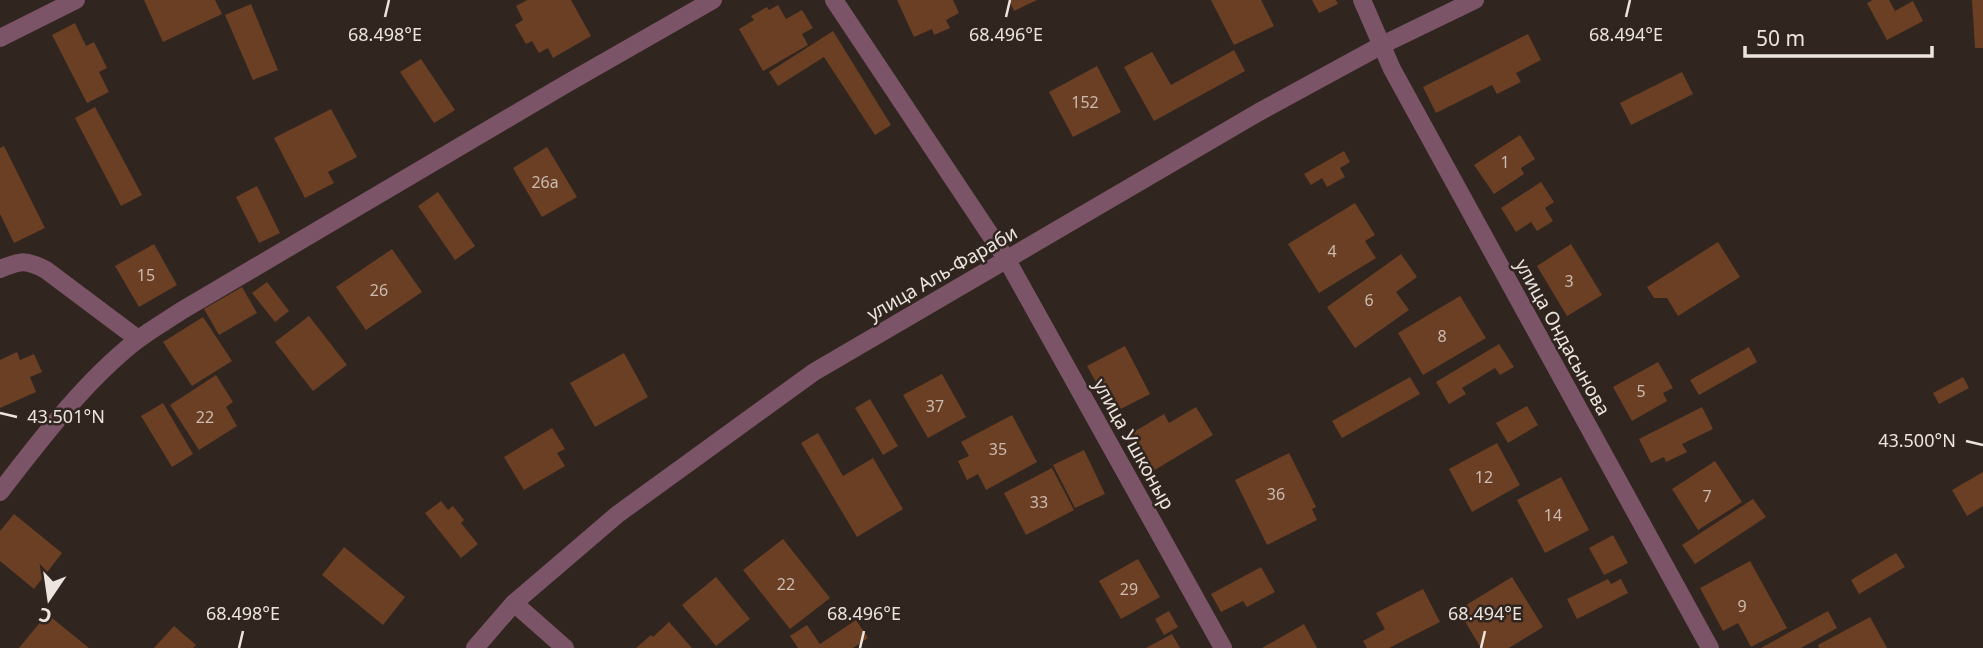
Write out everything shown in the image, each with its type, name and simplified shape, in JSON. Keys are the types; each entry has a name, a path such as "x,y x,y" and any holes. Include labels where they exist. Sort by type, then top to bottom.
{"street":[{"path":"0,38 76,0"},
{"path":"0,492 106,367 138,339 554,91 713,0"},
{"name":"улица Ушконыр","path":"834,0 1007,260 1223,648"},
{"name":"улица Ондасынова","path":"1362,0 1392,69 1710,648"},
{"name":"улица Аль-Фараби","path":"475,648 514,603 618,514 814,372 1259,112 1382,45 1475,0"},
{"path":"0,269 19,262 30,262 46,270 138,339"},
{"path":"514,603 565,648"}],"building":[{"path":"144,0 215,0 222,14 163,42"},
{"path":"527,0 571,0 591,36 553,58 548,48 539,53 532,41 526,44 515,25 523,20 516,6"},
{"path":"897,0 953,0 959,13 946,20 950,28 934,35 932,29 914,37"},
{"path":"1009,0 1037,0 1014,11"},
{"path":"1211,0 1261,0 1274,26 1234,45"},
{"path":"1312,0 1336,0 1338,4 1319,13"},
{"path":"1873,0 1889,0 1895,11 1913,1 1923,21 1887,40 1867,3"},
{"path":"1972,0 1983,0 1983,48 1975,48"},
{"path":"251,4 278,70 253,80 225,15"},
{"path":"778,5 786,19 802,10 813,28 802,34 808,45 763,71 739,29 754,20 751,16 767,7 769,10"},
{"path":"75,23 86,46 94,42 107,68 99,72 109,92 87,103 52,35"},
{"path":"833,31 891,125 875,135 824,57 778,86 769,72"},
{"path":"1528,34 1541,60 1516,73 1521,82 1497,94 1492,85 1436,113 1423,87"},
{"path":"1234,50 1245,71 1154,121 1124,67 1152,52 1171,85"},
{"path":"421,59 455,110 434,123 400,72"},
{"path":"1097,66 1121,112 1073,137 1049,92"},
{"path":"1682,72 1693,94 1631,125 1620,103"},
{"path":"95,107 142,195 121,206 75,118"},
{"path":"331,109 357,157 328,172 334,183 305,198 274,138"},
{"path":"1520,135 1535,159 1521,168 1524,174 1494,194 1474,165"},
{"path":"4,146 45,228 14,243 0,214 0,148"},
{"path":"547,147 577,197 542,217 513,168"},
{"path":"1344,151 1350,162 1340,168 1345,177 1327,187 1322,178 1311,185 1304,174"},
{"path":"1541,182 1554,202 1545,208 1553,221 1537,231 1531,222 1516,232 1501,208"},
{"path":"257,186 280,233 259,243 236,197"},
{"path":"438,192 475,246 455,260 418,206"},
{"path":"1355,203 1375,235 1365,241 1376,258 1319,293 1288,244"},
{"path":"1718,242 1740,277 1678,316 1667,298 1654,298 1647,287"},
{"path":"154,244 177,285 139,307 115,266"},
{"path":"1571,244 1602,295 1567,316 1537,266"},
{"path":"392,249 422,292 366,330 336,287"},
{"path":"1401,254 1417,277 1396,292 1409,310 1355,348 1327,307"},
{"path":"267,282 289,311 275,322 252,293"},
{"path":"242,287 257,313 219,335 204,309"},
{"path":"1460,296 1486,338 1423,375 1398,333"},
{"path":"309,316 347,365 313,391 275,342"},
{"path":"203,317 232,361 192,386 163,342"},
{"path":"1499,344 1514,367 1500,375 1495,368 1462,388 1466,394 1449,404 1436,382"},
{"path":"1125,346 1150,394 1113,413 1087,366"},
{"path":"1749,347 1757,362 1699,395 1690,380"},
{"path":"17,352 20,360 34,354 42,372 30,377 36,392 0,408 0,360"},
{"path":"624,353 648,397 595,427 570,383"},
{"path":"1658,362 1673,388 1663,393 1667,401 1632,421 1613,387"},
{"path":"942,374 966,417 928,438 903,395"},
{"path":"216,375 233,402 226,407 237,426 199,450 170,405"},
{"path":"1410,377 1420,394 1342,438 1332,421"},
{"path":"1963,377 1969,388 1939,404 1933,393"},
{"path":"870,399 898,446 883,455 855,408"},
{"path":"163,403 193,454 172,467 141,416"},
{"path":"1527,406 1538,425 1508,443 1496,423"},
{"path":"1196,407 1213,435 1148,474 1125,437 1164,414 1169,423"},
{"path":"1702,407 1713,429 1682,444 1687,452 1666,462 1664,457 1651,463 1639,439"},
{"path":"1012,415 1037,462 986,490 978,474 967,480 958,461 969,456 961,442"},
{"path":"552,428 565,449 557,453 565,466 524,490 504,457"},
{"path":"818,433 843,476 873,458 903,509 857,537 801,443"},
{"path":"1497,443 1520,485 1472,512 1449,469"},
{"path":"1084,450 1105,494 1075,508 1053,465"},
{"path":"1289,453 1316,507 1312,509 1317,520 1267,545 1235,480"},
{"path":"1715,461 1742,502 1698,530 1672,489"},
{"path":"1052,468 1074,510 1026,535 1004,493"},
{"path":"1983,472 1983,506 1967,516 1952,490"},
{"path":"1561,477 1589,530 1545,553 1517,500"},
{"path":"1753,499 1766,517 1695,564 1682,545"},
{"path":"441,501 448,510 453,506 464,520 461,523 478,544 461,558 425,513"},
{"path":"14,514 62,553 34,589 0,561 0,531"},
{"path":"1613,535 1628,563 1604,575 1589,548"},
{"path":"783,539 830,598 790,629 743,570"},
{"path":"344,547 405,597 383,625 322,575"},
{"path":"1896,553 1905,567 1859,594 1851,580"},
{"path":"1138,559 1160,597 1121,619 1099,581"},
{"path":"1750,561 1787,628 1751,647 1738,623 1723,631 1700,588"},
{"path":"1261,567 1275,592 1247,607 1243,601 1221,612 1211,594"},
{"path":"716,577 750,619 716,646 682,605"},
{"path":"1512,577 1543,627 1509,648 1481,648 1458,610"},
{"path":"1608,579 1611,584 1621,579 1628,593 1577,619 1567,599"},
{"path":"1423,589 1440,622 1389,648 1367,648 1363,641 1385,629 1376,613"},
{"path":"1169,611 1178,627 1164,635 1155,619"},
{"path":"1828,611 1837,628 1801,648 1761,648"},
{"path":"47,614 89,648 19,648"},
{"path":"1870,617 1887,648 1819,648 1818,645"},
{"path":"856,620 868,638 853,648 798,648 790,636 807,625 820,644"},
{"path":"669,622 692,648 636,648 651,635 653,637"},
{"path":"1304,624 1317,648 1262,648"},
{"path":"174,626 196,645 193,648 154,648"},
{"path":"1172,634 1180,648 1146,648"}]}
